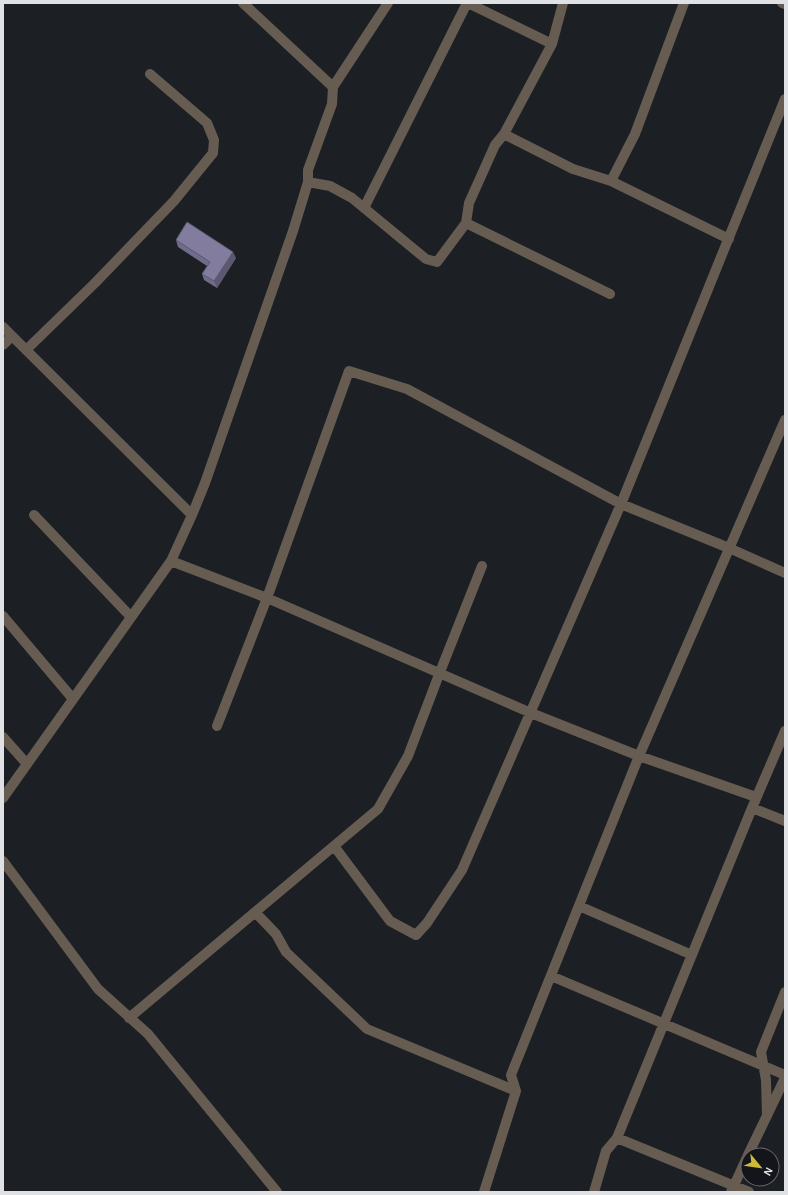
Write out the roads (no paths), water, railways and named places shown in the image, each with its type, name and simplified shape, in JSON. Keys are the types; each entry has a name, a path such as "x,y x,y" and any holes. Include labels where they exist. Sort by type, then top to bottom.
{"street":[{"path":"243,3 333,87"},
{"path":"3,798 171,561 192,516 205,483 293,231 308,182 308,170 332,104 333,87 388,3"},
{"path":"364,208 467,3 552,44"},
{"path":"308,182 330,186 352,198 426,259 437,262 466,222 470,203 495,144 504,134 552,44 563,3"},
{"path":"611,180 635,134 684,3"},
{"path":"26,350 95,283 169,207 213,154 214,140 207,123 150,74"},
{"path":"334,846 390,920 416,935 427,923 462,870 622,504 785,99"},
{"path":"504,134 573,168 611,180 729,238"},
{"path":"466,222 610,294"},
{"path":"3,327 192,516"},
{"path":"3,345 12,336"},
{"path":"217,726 267,598 349,371 407,389 622,504 785,573"},
{"path":"484,1192 516,1091 511,1075 639,756 785,420"},
{"path":"34,515 131,617"},
{"path":"171,561 267,598 440,672 531,713 639,756 756,797"},
{"path":"130,1018 378,809 408,756 482,566"},
{"path":"3,616 73,699"},
{"path":"594,1192 606,1151 617,1138 756,797 785,731"},
{"path":"3,737 27,764"},
{"path":"752,808 785,821"},
{"path":"3,861 98,989 148,1034 277,1192"},
{"path":"579,906 692,955"},
{"path":"256,912 276,934 286,952 367,1029 516,1091"},
{"path":"551,976 664,1023 785,1077 752,1147"},
{"path":"767,1116 766,1080 761,1052 783,1003 785,992"},
{"path":"617,1138 732,1189 749,1192"},
{"path":"732,1189 740,1172"}]}
